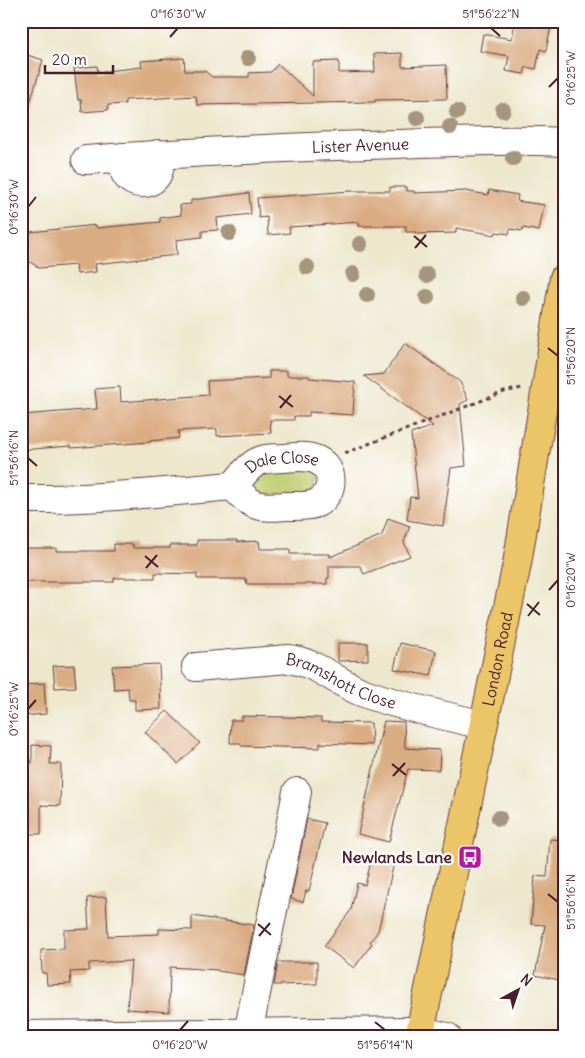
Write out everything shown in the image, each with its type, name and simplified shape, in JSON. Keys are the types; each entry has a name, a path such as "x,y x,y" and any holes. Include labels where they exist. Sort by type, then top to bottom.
{"main road":[{"name":"London Road","path":"420,1034 516,564 564,278"}],"street":[{"name":"Lister Avenue","path":"86,160 158,154 355,145 564,142"},
{"name":"Dale Close","path":"21,499 105,496 233,486 258,461 301,456 316,460 326,467 331,478 329,489 318,502 310,505 258,507 244,499 233,486"},
{"name":"Bramshott Close","path":"196,667 288,659 300,660 344,684 388,701 483,725"},
{"path":"248,1033 297,792"},
{"path":"28,1035 248,1033 420,1034 447,1037"}],"path":[{"path":"326,467 339,455 504,392 522,389 524,380"}],"green space":[{"path":"306,465 320,474 316,494 251,494 250,476"}],"building":[{"path":"515,21 552,21 546,51 540,49 536,69 526,67 524,74 506,71 509,56 480,51 483,34 512,39"},
{"path":"21,53 43,60 26,116 21,115"},
{"path":"402,53 402,67 446,65 447,99 197,105 196,96 125,100 125,104 108,105 108,110 82,112 81,100 78,100 74,68 97,66 98,72 142,67 141,61 184,58 185,71 205,71 212,77 249,77 249,73 271,72 278,64 313,96 313,62 339,61 339,73 375,72 374,54"},
{"path":"390,187 407,187 407,191 414,191 414,193 466,191 488,195 489,190 518,195 517,201 544,205 539,231 523,228 522,231 510,229 509,234 496,232 495,235 456,228 456,233 416,234 416,232 406,232 406,226 359,226 359,222 289,227 290,233 268,235 267,217 259,218 257,198 351,191 390,191"},
{"path":"249,193 251,214 217,218 218,230 202,231 202,237 176,240 177,255 95,264 96,272 77,274 76,265 39,268 21,256 21,233 96,225 97,228 160,222 160,218 181,215 180,205 191,204 191,200"},
{"path":"405,343 460,382 468,400 460,404 466,466 451,468 443,526 407,520 410,497 418,498 411,434 433,426 364,376 384,374"},
{"path":"269,371 287,371 287,376 309,376 309,378 355,382 353,415 309,412 309,416 294,416 294,420 270,420 271,433 217,436 217,429 178,431 179,438 150,442 21,450 21,415 97,409 95,389 120,387 121,402 208,395 207,381 269,378"},
{"path":"388,518 410,526 404,542 410,556 364,574 360,566 329,566 327,584 247,584 246,579 197,579 197,574 155,573 155,578 114,578 114,582 21,582 21,548 56,548 56,551 114,551 114,544 133,544 133,548 170,548 170,545 197,545 197,540 237,540 237,542 259,541 260,549 290,549 290,554 330,554 330,557 382,535"},
{"path":"338,643 368,643 368,660 338,661"},
{"path":"400,643 436,651 431,676 394,669"},
{"path":"159,664 161,709 135,710 135,700 129,700 128,688 114,689 112,666"},
{"path":"74,665 76,687 55,688 53,666"},
{"path":"44,683 46,714 21,716 21,685"},
{"path":"167,711 200,743 178,764 145,732"},
{"path":"242,716 321,718 321,722 371,723 372,745 320,743 320,748 241,746 241,743 230,743 231,720 242,720"},
{"path":"384,721 404,722 405,748 440,750 439,770 408,769 389,842 358,834"},
{"path":"32,745 51,746 50,764 61,764 60,806 41,805 41,834 21,834 21,787 25,787 26,763 32,763"},
{"path":"307,819 325,823 309,891 306,891 303,902 291,899"},
{"path":"550,839 564,840 564,981 535,975 545,925 531,924 535,876 547,877"},
{"path":"372,858 394,863 378,931 370,942 372,944 354,968 324,946 351,910 357,883 365,885"},
{"path":"106,897 108,936 159,934 159,929 192,930 192,916 254,925 244,975 218,970 170,967 169,1012 127,1009 131,961 89,963 89,971 70,972 71,984 47,985 46,973 42,973 41,950 64,949 64,930 89,929 87,898"},
{"path":"278,962 317,962 317,984 274,985"}],"place":[{"name":"Newlands Lane","path":"470,857"}]}
